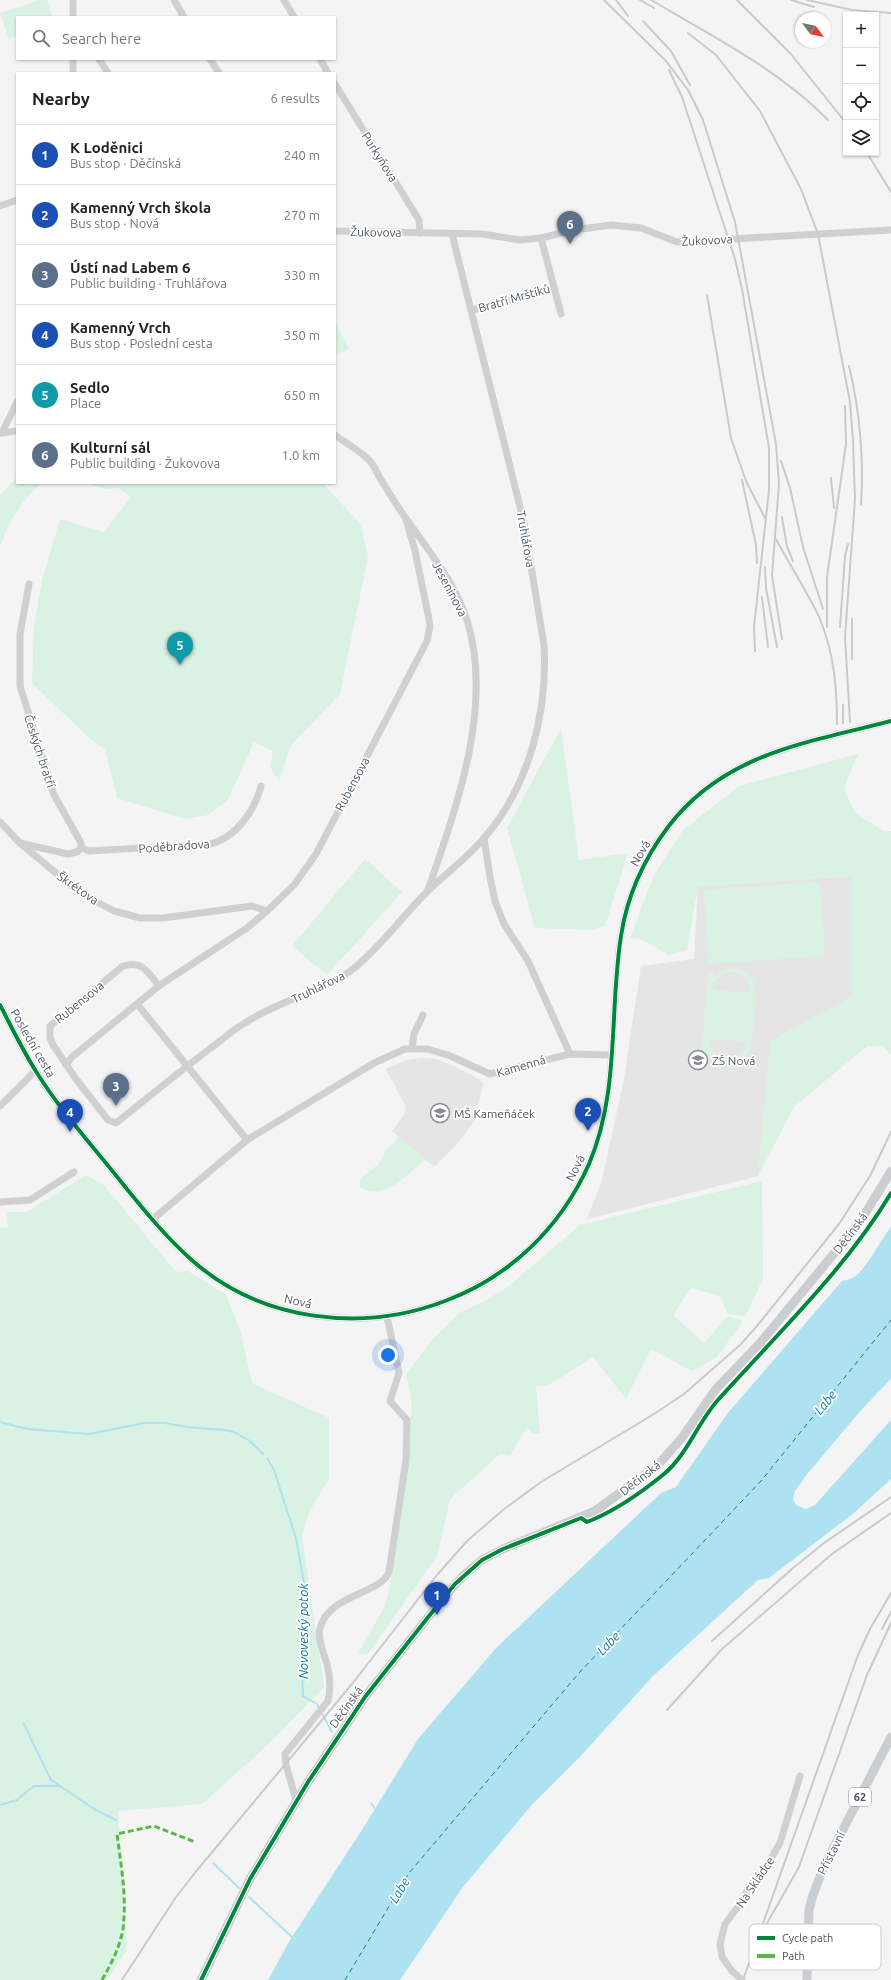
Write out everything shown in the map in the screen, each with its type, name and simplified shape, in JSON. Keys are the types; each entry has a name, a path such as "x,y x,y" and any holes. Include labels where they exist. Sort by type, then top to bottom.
{"main road":[{"name":"Děčínská","path":"201,1980 250,1879 296,1800 332,1744 365,1697 428,1616 465,1574 482,1560 502,1549 581,1518 604,1506 658,1465 672,1451 716,1389 761,1342 860,1222 891,1171"},
{"name":"Přístavní","path":"808,1924 812,1894 824,1866 891,1737"},
{"name":"Přístavní","path":"807,1970 807,1980"}],"street":[{"path":"73,0 73,16"},
{"path":"174,0 183,16"},
{"path":"284,0 293,16"},
{"path":"73,60 73,72"},
{"path":"100,60 107,72"},
{"path":"211,60 218,72"},
{"path":"321,60 327,72"},
{"name":"Purkyňova","path":"336,86 419,220 420,233"},
{"path":"0,206 16,200"},
{"name":"Žukovova","path":"336,231 482,234 520,240 541,238 574,230 611,225 641,228 677,242 891,230"},
{"name":"Truhlářova","path":"66,1065 108,1120 116,1123 187,1065 245,1022 344,976 362,961 428,891 464,859 484,838 516,793 526,768 534,740 543,689 545,663 544,645 524,523 452,234"},
{"name":"Bratří Mrštíků","path":"472,310 555,289 541,238"},
{"path":"555,289 561,314"},
{"path":"1,433 16,404"},
{"path":"1,433 16,431"},
{"name":"Jeseninova","path":"336,437 369,460 406,520 442,570 458,598 467,620 474,656 476,693 468,759 456,808 428,891"},
{"name":"Rubensova","path":"158,986 143,967 132,963 123,966 50,1026 50,1038 66,1065 72,1057 138,1005 158,986 186,966 246,928 267,912 294,885 316,854 424,648 430,626 415,551 406,520"},
{"name":"Českých bratří","path":"29,584 20,634 20,686 54,795 81,843 81,848"},
{"name":"Nová","path":"94,1149 180,1250 207,1272 228,1286 258,1301 290,1311 333,1318 364,1319 387,1317 434,1306 477,1287 508,1268 545,1233 572,1196 593,1153 606,1110 612,1055 621,935 628,905 639,874 653,848 670,824 705,789 743,764 781,749 891,721"},
{"name":"Poděbradova","path":"81,848 89,851 210,844 219,842 237,829 259,797 261,786"},
{"name":"Škrétova","path":"0,822 20,843 80,892 114,911 140,918 163,918 252,906 267,912"},
{"path":"484,838 495,901 504,924 528,960 570,1054"},
{"path":"20,843 68,854 77,852 81,848"},
{"name":"Poslední cesta","path":"0,1005 36,1071 94,1149"},
{"path":"138,1005 247,1140 153,1219"},
{"path":"412,1048 414,1034 423,1015"},
{"name":"Kamenná","path":"247,1140 374,1063 405,1049 427,1049 448,1055 490,1074 570,1054 612,1055"},
{"path":"0,1106 36,1071"},
{"path":"0,1202 30,1200 74,1172"},
{"path":"296,1800 286,1764 285,1754 328,1701 330,1690 327,1665 319,1629 326,1614 335,1606 384,1580 389,1572 406,1460 407,1420 390,1401 399,1373 387,1317"},
{"name":"Na Skládce","path":"742,1980 732,1971 722,1957 720,1944 725,1924 743,1900 749,1887 766,1867 780,1843 800,1776"}],"shaded area":[{"name":"ZŠ Nová","path":"852,876 852,997 771,1041 758,1176 587,1219 602,1180 624,1079 641,966 694,959 698,886"},
{"name":"MŠ Kameňáček","path":"423,1058 436,1059 454,1066 481,1080 483,1084 479,1103 473,1108 476,1114 472,1124 457,1144 434,1167 392,1131 405,1114 406,1107 386,1069 407,1060"}],"green space":[{"path":"40,0 47,0 52,16 16,16 16,36 9,39 0,13"},
{"path":"336,323 349,349 336,356"},
{"path":"16,478 16,484 42,484 22,504 7,528 0,547 0,495"},
{"path":"88,484 323,484 360,523 368,557 340,694 291,745 279,781 270,767 273,751 254,742 228,800 208,815 185,819 117,798 105,750 88,737 32,683 34,626 42,580 60,519 104,532 131,497 118,488 105,489"},
{"path":"561,728 579,860 628,853 605,926 590,930 535,928 507,828"},
{"path":"858,754 844,787 854,812 884,831 891,831 891,1055 882,1046 867,1046 794,1107 758,1176 771,1041 852,997 852,876 698,886 687,950 668,955 641,939 630,938 654,875 683,830 739,786"},
{"path":"365,859 402,892 327,975 292,946"},
{"path":"820,882 825,956 709,964 704,890"},
{"path":"734,968 743,971 748,975 754,982 756,996 755,1017 750,1047 744,1057 733,1062 716,1059 707,1051 706,1056 701,1055 708,973 713,973 713,978 724,970","holes":["734,972 747,979 752,993 712,990 719,977 726,973","708,1039 747,1042 748,1042 746,1048 738,1056 728,1058 713,1052"]},
{"path":"399,1137 425,1159 396,1184 379,1191 370,1191 361,1188 359,1184 361,1178 379,1164 386,1150"},
{"path":"86,1175 103,1184 176,1272 188,1271 226,1295 240,1330 252,1383 329,1418 329,1479 310,1510 302,1537 324,1687 272,1741 202,1804 118,1811 127,1950 107,1980 0,1980 0,1228 8,1227 7,1212 27,1212"},
{"path":"762,1181 763,1278 746,1316 728,1314 720,1296 691,1288 673,1315 704,1343 728,1316 743,1321 717,1357 692,1371 651,1349 626,1399 593,1357 547,1386 536,1386 540,1433 533,1434 527,1427 510,1455 500,1454 450,1499 437,1556 368,1654 358,1654 385,1606 391,1579 408,1428 411,1414 411,1401 406,1374 432,1340 461,1312 485,1301 509,1286 580,1225"}],"water":[{"name":"Labe","path":"891,1227 891,1379 863,1408 808,1473 795,1491 793,1499 796,1505 806,1509 815,1505 891,1420 891,1479 854,1513 769,1578 758,1580 652,1677 579,1758 530,1807 463,1887 400,1980 268,1980 290,1940 360,1833 418,1739 497,1647 661,1493 676,1487 727,1414 842,1281 850,1279 859,1273"}],"waterway":[{"name":"Novoveský potok","path":"0,1422 27,1429 89,1434 144,1423 165,1423 186,1427 224,1430 234,1432 250,1441 263,1454"},
{"name":"Novoveský potok","path":"267,1458 274,1470 296,1538 305,1589 301,1639 303,1696 317,1704 318,1707"},
{"name":"Novoveský potok","path":"323,1715 332,1732"},
{"path":"24,1724 51,1780 94,1809 116,1820"},
{"path":"0,1805 17,1800 34,1786 59,1786"},
{"name":"Novoveský potok","path":"371,1803 376,1810"},
{"path":"213,1863 239,1888"},
{"path":"249,1897 294,1939"}],"ferry route":[{"path":"345,1980 409,1873 579,1673 761,1481 891,1320"}],"railway":[{"path":"604,0 666,61 688,90 703,120 735,222 776,444 779,483 772,576 782,639"},
{"path":"616,0 628,16"},
{"path":"640,0 654,8"},
{"path":"651,0 744,54 788,85 828,120"},
{"path":"737,0 790,53 844,120"},
{"path":"791,0 814,7"},
{"path":"807,0 852,10 891,13"},
{"path":"643,21 671,51 690,85"},
{"path":"688,33 716,55 760,111 801,189 818,234 850,402 853,440 855,499 845,637 850,722"},
{"path":"669,70 682,97 735,259 742,289 769,448 769,490 754,627 755,651"},
{"path":"869,156 891,192"},
{"path":"707,295 731,438 746,481 765,518"},
{"path":"849,366 856,401 860,436 862,470 861,505"},
{"path":"827,627 827,577 846,444 845,406"},
{"path":"781,461 790,488 803,547 823,609"},
{"path":"831,478 834,508"},
{"path":"742,480 756,545 757,563"},
{"path":"782,517 787,547 793,561"},
{"path":"776,539 810,599 825,632 834,671 837,724"},
{"path":"840,627 845,556 848,544"},
{"path":"765,567 766,588 777,647"},
{"path":"762,597 768,647"},
{"path":"852,619 852,659"},
{"path":"843,705 843,723"},
{"path":"122,1980 176,1897 198,1869 352,1684 437,1575 467,1541 503,1510 541,1482 654,1414 684,1394 740,1345 839,1224 870,1176 891,1132"},
{"path":"712,1641 793,1568 824,1543 891,1497"},
{"path":"667,1710 722,1649 832,1554 891,1513"},
{"path":"763,1924 858,1655 870,1629 891,1593"},
{"path":"882,1629 891,1612"},
{"path":"767,1924 799,1867 867,1675 891,1623"},
{"path":"743,1980 749,1963"}],"marked path":[{"path":"102,1980 112,1962 122,1936 123,1929 124,1893 117,1834 154,1826 195,1842"}],"cycle path":[{"path":"0,1005 22,1048 37,1073 74,1124 162,1231 194,1262 221,1282 250,1297 281,1309 314,1316 347,1318 380,1317 413,1311 445,1301 469,1291 491,1278 512,1264 531,1247 564,1209 589,1164 599,1137 610,1080 617,965 624,921 632,892 644,865 659,839 668,827 690,802 715,782 741,767 769,754 798,745 891,721"},
{"path":"201,1980 250,1879 308,1782 365,1697 455,1584 482,1560 503,1549 581,1518 587,1522 597,1518 627,1501 664,1474 686,1449 717,1401 809,1301 853,1249 891,1193"}],"place":[{"name":"Kulturní sál","path":"570,244"},
{"name":"Sedlo","path":"180,665"},
{"name":"ZŠ Nová","path":"698,1060"},
{"name":"Ústí nad Labem 6","path":"116,1106"},
{"name":"MŠ Kameňáček","path":"440,1113"},
{"name":"Kamenný Vrch škola","path":"588,1131"},
{"name":"Kamenný Vrch","path":"70,1132"},
{"name":"K Loděnici","path":"437,1615"}]}
